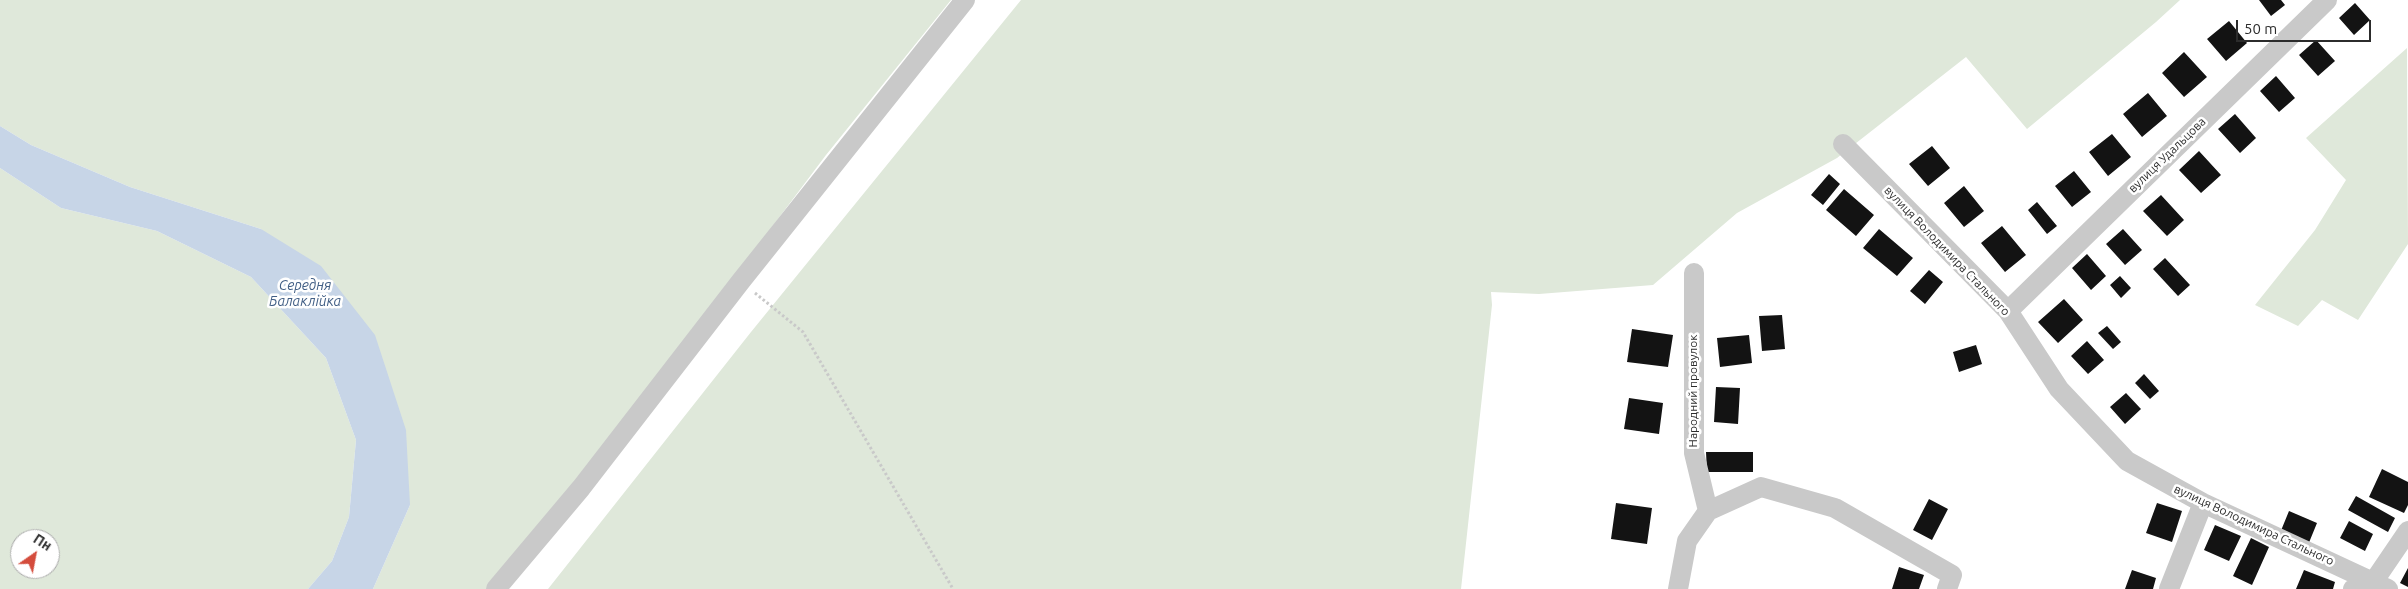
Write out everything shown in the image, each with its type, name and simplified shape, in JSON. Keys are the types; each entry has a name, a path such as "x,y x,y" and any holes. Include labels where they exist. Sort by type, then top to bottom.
{"street":[{"path":"496,589 581,488 741,281 965,0"},
{"name":"вулиця Удальцова","path":"2008,311 2326,0"},
{"name":"вулиця Володимира Стального","path":"1843,144 2008,311 2059,389 2127,461 2202,503 2381,585"},
{"name":"Народний провулок","path":"1694,273 1694,452 1708,511"},
{"path":"1678,589 1687,541 1708,511 1761,487 1835,508 1952,575 1947,589"},
{"path":"2169,589 2202,503"},
{"path":"2353,589 2381,585 2408,531"}],"path":[{"path":"741,281 803,332 953,589"}],"shaded area":[{"path":"0,0 951,0 826,155 657,380 490,589 373,589 410,505 261,229 130,187 31,145 0,126"},
{"path":"1021,0 2180,0 2027,129 1966,57 1837,158 1737,213 1653,285 1539,294 1491,292 1492,305 1461,589 548,589 751,332"},
{"path":"2407,48 2408,244 2358,320 2322,300 2298,326 2255,305 2315,230 2346,180 2306,138"},
{"path":"0,168 61,208 157,231 251,277 326,358 356,440 349,517 332,561 308,589 0,589"}],"water":[{"name":"Середня Балаклійка","path":"0,126 31,145 130,187 261,229 321,266 375,335 406,430 410,505 373,589 308,589 332,561 349,517 356,440 326,358 251,277 157,231 61,208 0,168"}],"building":[{"path":"2259,0 2281,0 2285,5 2271,16"},
{"path":"2355,3 2370,20 2354,35 2339,18"},
{"path":"2229,21 2247,43 2226,61 2207,39"},
{"path":"2316,40 2335,61 2318,76 2299,55"},
{"path":"2184,52 2207,77 2184,97 2162,73"},
{"path":"2276,76 2295,98 2279,112 2260,91"},
{"path":"2148,93 2167,116 2142,137 2123,114"},
{"path":"2235,114 2256,138 2240,153 2218,129"},
{"path":"2112,134 2131,157 2108,176 2089,152"},
{"path":"1932,146 1950,168 1928,186 1909,164"},
{"path":"2199,151 2221,175 2201,193 2179,170"},
{"path":"2074,171 2091,192 2072,207 2055,186"},
{"path":"1829,174 1840,184 1823,205 1811,195"},
{"path":"1964,186 1984,211 1964,227 1944,203"},
{"path":"1844,189 1874,215 1856,236 1826,210"},
{"path":"2161,195 2184,220 2167,236 2143,211"},
{"path":"2037,202 2057,226 2047,234 2028,210"},
{"path":"2002,226 2026,255 2005,272 1981,243"},
{"path":"1879,229 1913,258 1897,276 1863,248"},
{"path":"2123,229 2142,250 2125,265 2106,244"},
{"path":"2087,254 2106,276 2091,290 2072,268"},
{"path":"2165,258 2190,285 2178,296 2153,269"},
{"path":"1929,270 1943,282 1925,304 1910,291"},
{"path":"2120,276 2131,288 2121,298 2110,285"},
{"path":"2064,299 2083,320 2058,343 2038,322"},
{"path":"1782,315 1785,349 1762,351 1759,316"},
{"path":"2107,326 2121,342 2113,349 2098,333"},
{"path":"1632,329 1673,335 1668,367 1627,362"},
{"path":"1749,335 1752,363 1720,367 1717,338"},
{"path":"2087,341 2104,360 2088,374 2071,356"},
{"path":"1976,345 1982,364 1959,372 1953,352"},
{"path":"2144,374 2159,391 2150,399 2135,383"},
{"path":"1716,387 1740,388 1738,424 1714,422"},
{"path":"2126,393 2141,409 2125,424 2110,407"},
{"path":"1629,398 1663,403 1659,434 1624,429"},
{"path":"1706,452 1753,452 1753,472 1707,472"},
{"path":"2382,469 2408,482 2408,505 2404,513 2369,497"},
{"path":"2356,496 2395,518 2388,532 2348,510"},
{"path":"1929,499 1948,509 1932,540 1913,530"},
{"path":"1616,503 1652,508 1647,544 1611,539"},
{"path":"2157,503 2182,511 2172,542 2146,533"},
{"path":"2289,511 2317,523 2308,545 2280,533"},
{"path":"2349,521 2373,534 2365,551 2340,538"},
{"path":"2215,525 2241,536 2229,561 2204,550"},
{"path":"2251,538 2269,547 2252,585 2233,576"},
{"path":"1899,567 1924,575 1919,589 1892,589"},
{"path":"2408,568 2408,587 2400,583"},
{"path":"2132,570 2156,578 2153,589 2125,589"},
{"path":"2304,570 2335,582 2333,589 2296,589"}]}
